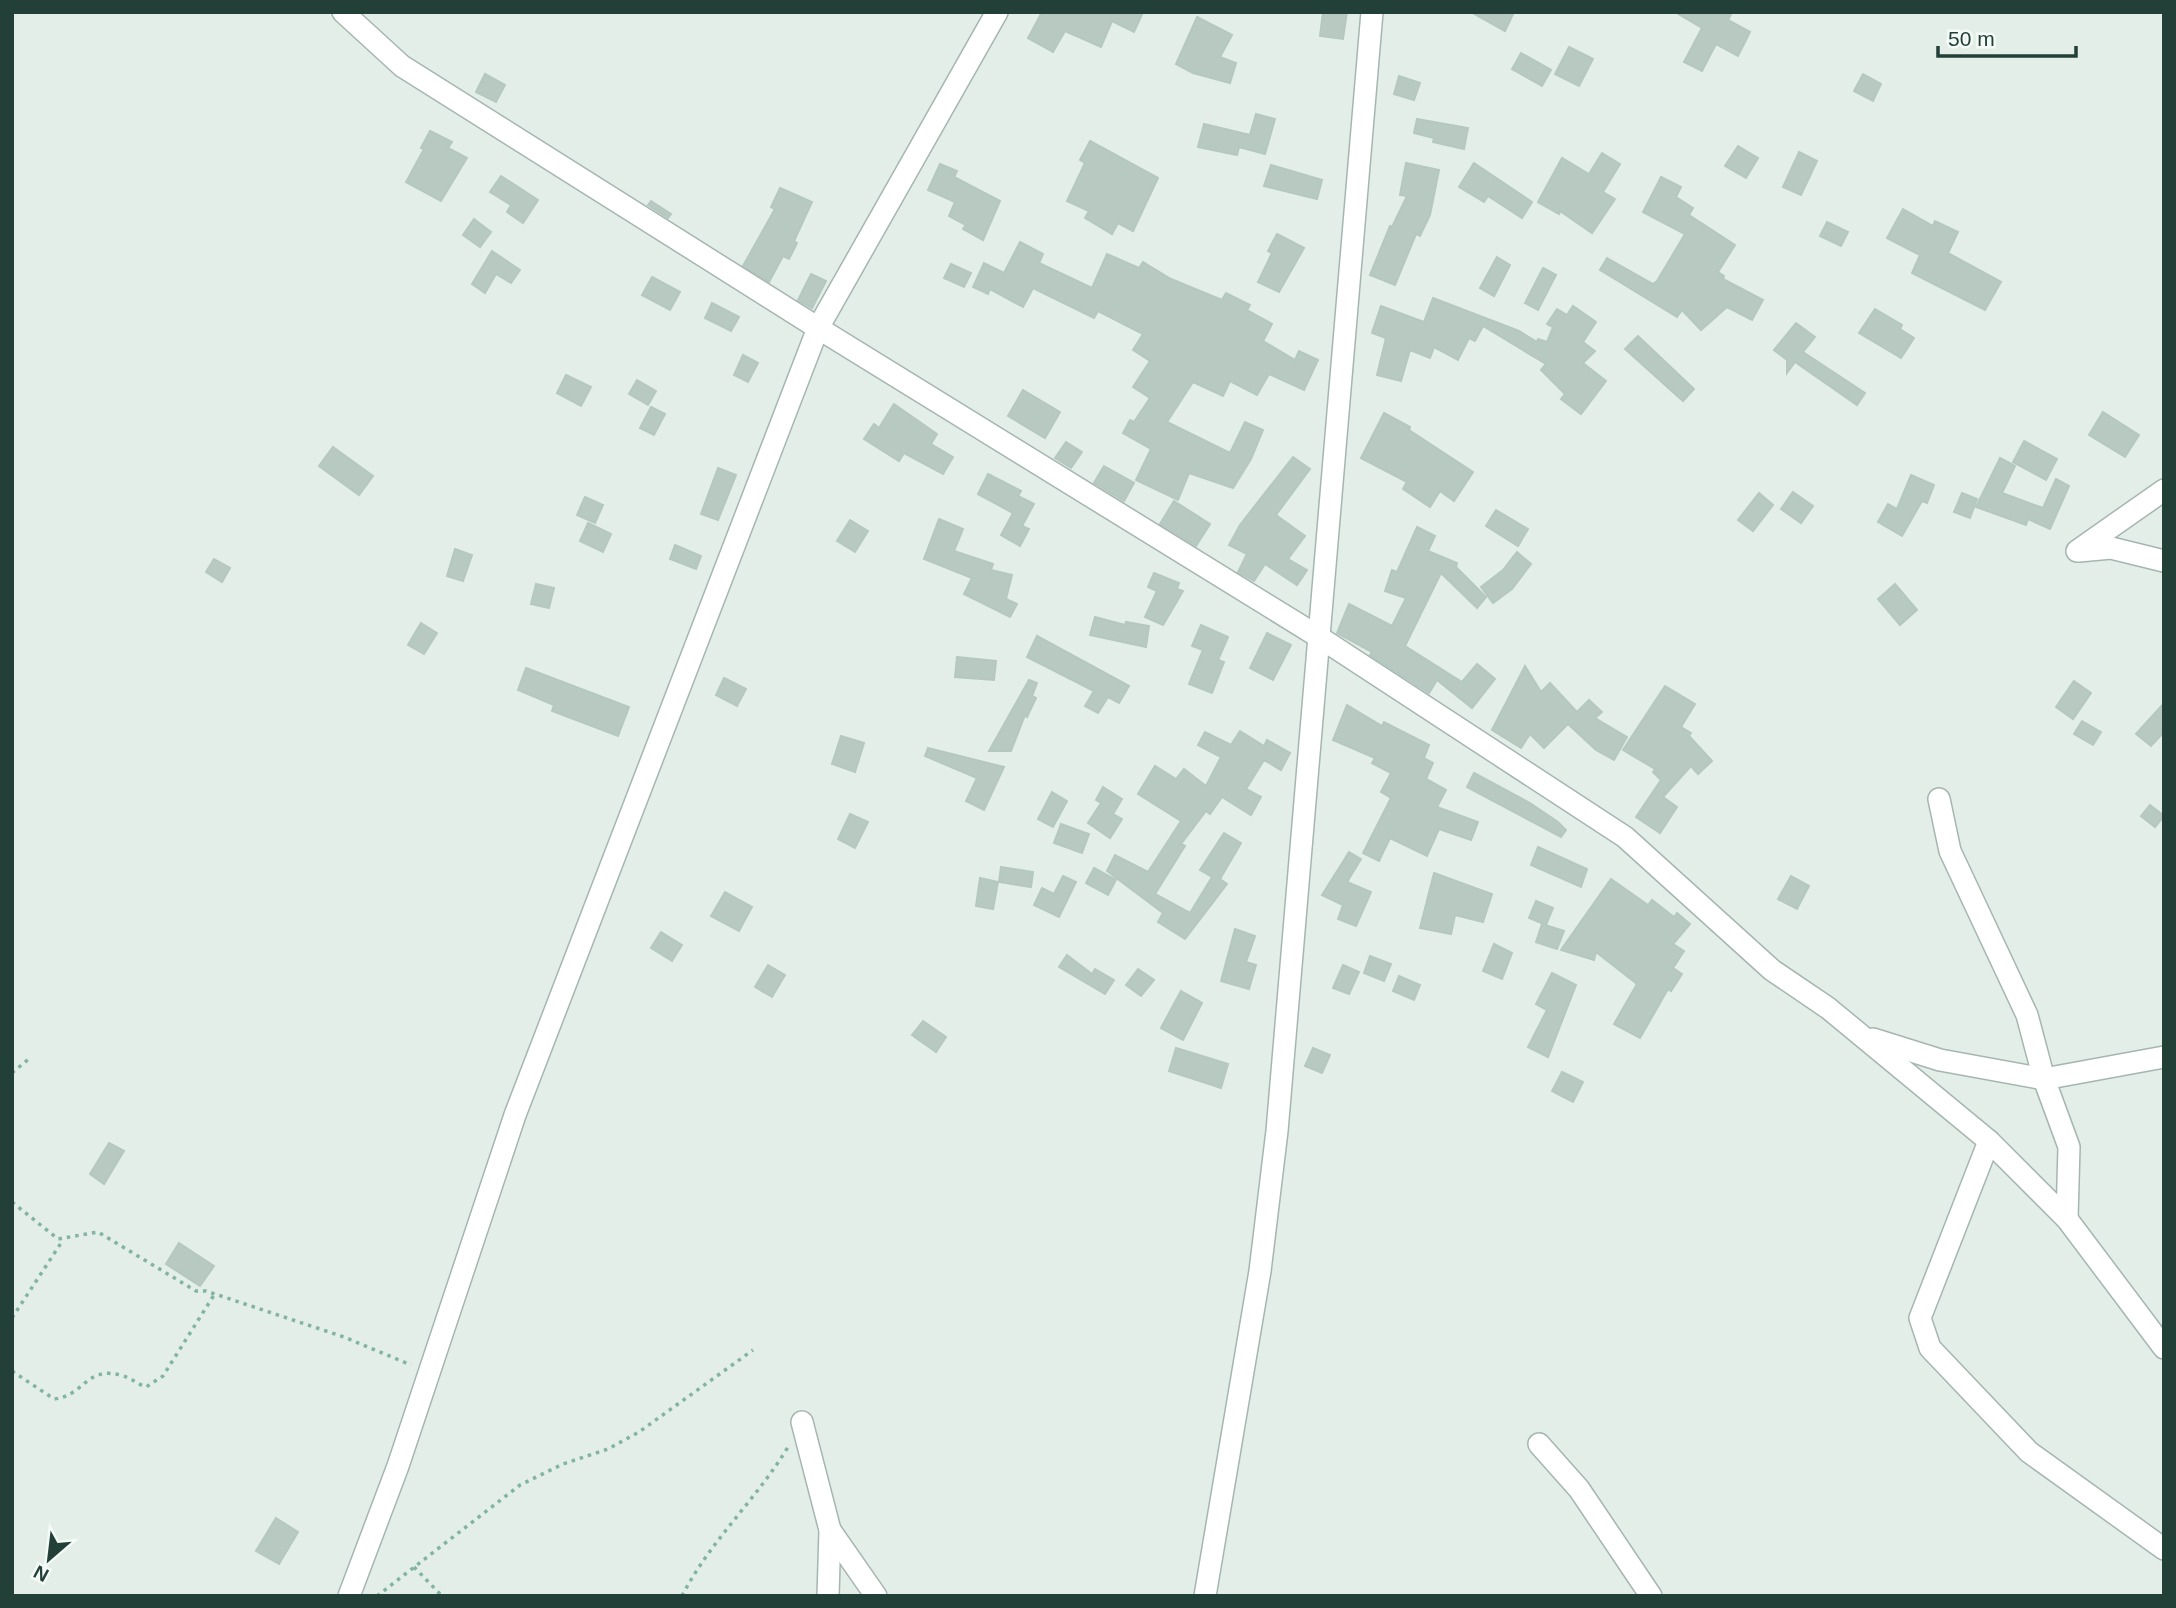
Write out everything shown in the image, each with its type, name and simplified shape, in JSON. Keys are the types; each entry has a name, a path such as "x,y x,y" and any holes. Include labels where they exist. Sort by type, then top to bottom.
{"street":[{"path":"343,12 402,66 818,328 1319,637 1625,837 1772,970 1828,1007 1989,1140 2067,1219 2164,1348"},
{"path":"349,1596 365,1560 515,1115 818,328 997,12"},
{"path":"1205,1596 1260,1271 1278,1131 1372,12"},
{"path":"2164,490 2077,551 2111,548 2164,561"},
{"path":"1938,799 1950,852 2027,1015 2044,1079 2069,1147 2067,1219"},
{"path":"1861,1036 1940,1060 2044,1079 2164,1057"},
{"path":"1989,1140 1920,1318 1930,1348 2028,1452 2164,1549"},
{"path":"802,1422 830,1530 828,1596"},
{"path":"1539,1444 1579,1489 1651,1596"},
{"path":"830,1530 876,1596"}],"path":[{"path":"12,1073 31,1057"},
{"path":"12,1202 58,1239 98,1232 196,1291 344,1337 429,1373"},
{"path":"12,1318 64,1239"},
{"path":"12,1371 54,1399 68,1396 94,1375 105,1372 124,1376 146,1387 163,1376 214,1295"},
{"path":"377,1596 520,1485 563,1464 608,1449 639,1432 753,1350"},
{"path":"682,1596 698,1564 767,1482 802,1422"},
{"path":"414,1567 442,1596"}],"building":[{"path":"1042,12 1143,12 1134,32 1112,21 1101,47 1065,31 1053,52 1028,38"},
{"path":"1323,12 1347,12 1343,39 1320,36"},
{"path":"1471,12 1514,12 1505,31"},
{"path":"1675,12 1732,12 1728,20 1750,32 1738,56 1716,44 1702,71 1684,62 1702,28"},
{"path":"1197,17 1232,35 1220,57 1236,63 1230,83 1193,73 1176,64"},
{"path":"1569,47 1593,59 1579,86 1555,74"},
{"path":"1521,53 1551,70 1542,86 1512,69"},
{"path":"485,74 505,85 496,102 476,92"},
{"path":"1863,74 1881,84 1873,101 1854,91"},
{"path":"1399,76 1420,83 1414,100 1394,94"},
{"path":"1256,114 1275,119 1265,154 1239,147 1237,155 1198,147 1204,124 1250,135"},
{"path":"1417,119 1468,128 1464,149 1433,142 1434,138 1414,133"},
{"path":"430,131 452,142 448,148 467,158 441,201 406,182 424,149 421,148"},
{"path":"1090,141 1158,178 1133,231 1118,223 1112,234 1085,218 1089,211 1067,201 1085,163 1080,160"},
{"path":"1738,146 1758,158 1746,178 1725,166"},
{"path":"1799,152 1817,161 1801,195 1783,187"},
{"path":"1602,153 1620,164 1603,192 1615,199 1592,233 1560,211 1559,214 1538,202 1562,158 1589,174"},
{"path":"1406,163 1439,170 1430,215 1420,236 1416,234 1395,285 1370,275 1390,226 1392,227 1407,196 1400,195"},
{"path":"1474,163 1532,202 1522,218 1488,196 1484,202 1459,187"},
{"path":"940,164 957,171 954,177 1000,201 983,240 963,229 966,225 949,216 955,202 928,190"},
{"path":"1271,165 1322,180 1317,199 1264,186"},
{"path":"501,176 538,200 523,223 507,212 511,205 490,192"},
{"path":"1661,177 1681,187 1676,197 1693,208 1689,215 1735,245 1718,272 1724,276 1723,279 1763,300 1752,320 1727,307 1701,330 1682,310 1677,317 1600,270 1607,258 1653,284 1657,281 1685,234 1643,212"},
{"path":"780,188 812,202 789,259 783,256 769,282 743,266 775,209 771,207"},
{"path":"651,201 671,214 668,218 648,205"},
{"path":"1903,209 1933,226 1935,221 1958,232 1948,253 2001,282 1985,310 1912,273 1920,255 1887,238"},
{"path":"474,219 491,232 480,247 463,235"},
{"path":"1827,222 1848,232 1841,246 1820,236"},
{"path":"1277,234 1304,248 1279,292 1258,282 1272,253 1268,251"},
{"path":"1020,242 1043,254 1039,263 1092,288 1107,254 1139,268 1143,262 1171,279 1222,300 1226,293 1250,305 1247,310 1272,324 1263,341 1295,360 1299,351 1318,360 1304,390 1269,374 1257,395 1230,381 1223,396 1193,382 1167,422 1230,453 1245,422 1263,430 1251,459 1233,488 1189,473 1178,500 1136,480 1151,449 1123,433 1130,420 1134,422 1150,398 1133,387 1150,361 1133,350 1143,334 1098,311 1094,318 1033,288 1023,307 990,289 988,294 973,287 984,263 1004,273"},
{"path":"492,251 520,270 511,283 496,274 485,293 472,284"},
{"path":"1497,257 1510,265 1494,296 1480,288"},
{"path":"951,264 971,273 964,287 944,278"},
{"path":"1543,268 1556,275 1538,310 1525,303"},
{"path":"811,274 826,281 812,308 798,300"},
{"path":"652,277 680,292 670,310 642,295"},
{"path":"1433,298 1519,331 1537,342 1538,339 1547,342 1553,327 1547,324 1557,309 1567,315 1573,306 1596,322 1583,342 1595,351 1583,363 1606,381 1581,414 1561,399 1565,394 1541,370 1546,364 1483,326 1475,341 1469,338 1458,360 1434,347 1430,358 1410,350 1401,381 1377,375 1386,338 1372,333 1381,306 1424,322"},
{"path":"712,303 739,317 731,331 705,318"},
{"path":"1875,309 1902,325 1900,329 1914,338 1901,358 1859,333"},
{"path":"1796,323 1815,337 1803,352 1865,393 1857,405 1795,362 1787,373 1787,360 1774,350"},
{"path":"1638,336 1694,389 1683,401 1625,349"},
{"path":"743,355 758,363 748,382 734,375"},
{"path":"566,375 591,387 581,406 557,393"},
{"path":"637,380 656,391 648,405 629,394"},
{"path":"1023,390 1060,412 1045,438 1008,416"},
{"path":"894,404 937,434 931,444 953,457 943,474 904,453 899,461 864,439 874,424 879,428"},
{"path":"651,407 665,414 654,435 640,428"},
{"path":"2103,412 2139,435 2125,457 2089,435"},
{"path":"1384,413 1410,427 1409,430 1473,472 1454,501 1440,491 1430,507 1403,489 1407,482 1361,458"},
{"path":"2024,441 2057,459 2046,480 2013,462"},
{"path":"1066,442 1082,452 1071,468 1055,458"},
{"path":"333,447 373,476 359,495 319,466"},
{"path":"1293,457 1310,469 1276,515 1305,536 1288,559 1307,570 1297,585 1265,564 1254,581 1238,572 1247,554 1229,545 1240,525"},
{"path":"2000,458 2015,466 2002,493 2043,508 2056,479 2069,486 2050,529 2028,519 2026,525 1976,507"},
{"path":"1104,466 1134,483 1124,501 1094,483"},
{"path":"718,468 736,475 718,520 701,514"},
{"path":"988,474 1021,491 1018,496 1034,504 1022,526 1029,529 1020,546 1001,535 1013,513 978,494"},
{"path":"1911,475 1934,485 1927,503 1922,501 1902,536 1878,522 1888,504 1897,509"},
{"path":"1793,492 1813,506 1801,523 1781,509"},
{"path":"1759,493 1773,505 1753,531 1738,520"},
{"path":"1962,493 1977,499 1970,518 1954,512"},
{"path":"585,497 603,505 595,523 577,515"},
{"path":"1174,501 1210,524 1196,546 1160,524"},
{"path":"1496,510 1528,529 1518,546 1486,526"},
{"path":"939,519 963,529 954,551 993,564 991,570 1012,575 1006,599 1017,604 1010,617 964,594 972,578 924,559"},
{"path":"850,520 868,531 855,552 837,541"},
{"path":"588,523 611,534 603,552 580,541"},
{"path":"1417,527 1435,536 1428,551 1457,563 1456,567 1486,597 1477,608 1441,573 1405,646 1462,682 1477,664 1495,679 1472,708 1437,680 1429,693 1370,655 1372,652 1337,633 1349,604 1392,626 1406,598 1385,591 1392,570 1397,572"},
{"path":"675,545 701,556 696,569 670,559"},
{"path":"455,549 472,555 463,581 447,576"},
{"path":"1517,552 1531,564 1512,589 1493,603 1481,587 1503,570"},
{"path":"214,559 230,568 222,582 206,572"},
{"path":"1154,573 1179,583 1177,589 1183,591 1163,625 1145,617 1157,591 1148,587"},
{"path":"536,584 554,588 549,608 531,604"},
{"path":"1895,584 1917,610 1900,625 1878,599"},
{"path":"1095,617 1125,625 1126,622 1149,626 1146,647 1090,635"},
{"path":"421,623 437,633 424,654 408,645"},
{"path":"1201,625 1228,637 1218,660 1224,662 1212,693 1189,684 1203,650 1192,646"},
{"path":"1267,633 1291,645 1273,680 1250,668"},
{"path":"1037,636 1129,686 1119,703 1108,697 1098,713 1085,706 1094,691 1027,657"},
{"path":"957,657 996,661 994,680 955,677"},
{"path":"1525,666 1541,692 1550,683 1577,712 1589,700 1602,712 1595,718 1627,737 1614,760 1596,750 1568,724 1544,748 1530,734 1521,748 1492,730"},
{"path":"526,668 629,707 618,736 552,711 554,705 518,690"},
{"path":"724,678 746,689 737,706 716,695"},
{"path":"1029,680 1037,683 1032,696 1036,698 1027,717 1025,715 1011,751 989,751"},
{"path":"2074,681 2091,693 2073,719 2056,707"},
{"path":"1665,686 1695,704 1681,727 1691,733 1689,736 1712,761 1698,774 1691,766 1663,797 1677,807 1660,833 1636,817 1661,780 1653,772 1655,769 1623,750"},
{"path":"2164,703 2164,732 2151,746 2136,734"},
{"path":"1347,705 1382,726 1384,722 1429,745 1424,758 1433,763 1426,779 1446,790 1437,807 1478,822 1471,840 1439,829 1427,856 1390,838 1379,861 1363,853 1391,798 1381,792 1391,773 1372,763 1375,758 1333,740"},
{"path":"2082,721 2101,732 2093,745 2074,734"},
{"path":"1240,731 1264,746 1267,740 1290,753 1281,770 1264,760 1246,789 1261,797 1251,815 1222,797 1210,814 1206,811 1181,844 1185,846 1155,894 1190,913 1212,877 1200,870 1224,833 1241,843 1220,879 1227,884 1185,939 1158,922 1163,913 1107,871 1115,855 1148,872 1181,821 1138,794 1155,766 1176,779 1184,769 1206,786 1221,757 1198,745 1205,732 1231,745"},
{"path":"841,736 864,743 855,772 832,764"},
{"path":"928,748 1004,767 984,810 966,801 977,778 925,756"},
{"path":"1474,773 1530,803 1566,830 1561,837 1467,787"},
{"path":"1103,787 1122,799 1113,814 1122,819 1110,838 1088,823 1101,803 1096,800"},
{"path":"1052,792 1067,801 1053,827 1038,819"},
{"path":"2150,805 2164,816 2155,827 2141,816"},
{"path":"850,814 868,822 855,848 838,839"},
{"path":"1061,824 1089,834 1082,853 1054,843"},
{"path":"1538,847 1587,869 1581,887 1531,865"},
{"path":"1349,852 1361,859 1347,882 1371,892 1356,926 1338,919 1343,905 1322,895"},
{"path":"1001,867 1033,872 1031,887 999,882"},
{"path":"1094,868 1116,880 1108,895 1086,883"},
{"path":"1434,873 1492,894 1483,922 1455,915 1451,934 1420,928"},
{"path":"1063,876 1076,882 1059,917 1034,905 1042,888 1054,894"},
{"path":"1791,876 1809,886 1797,909 1778,899"},
{"path":"980,878 998,882 993,909 976,906"},
{"path":"1611,879 1648,905 1652,900 1674,917 1677,913 1690,924 1673,944 1684,951 1673,968 1682,974 1671,991 1668,989 1640,1038 1614,1024 1637,984 1596,952 1594,960 1561,950"},
{"path":"725,892 752,907 739,931 711,916"},
{"path":"1536,901 1553,908 1546,925 1529,918"},
{"path":"1542,924 1564,931 1557,949 1536,942"},
{"path":"1235,929 1255,936 1246,962 1256,965 1249,989 1221,981"},
{"path":"661,932 682,945 672,961 651,948"},
{"path":"1494,944 1512,953 1502,979 1483,971"},
{"path":"1067,955 1092,974 1095,969 1114,980 1105,994 1059,967"},
{"path":"1370,956 1391,964 1384,981 1364,973"},
{"path":"768,965 785,975 772,997 755,987"},
{"path":"1343,965 1359,972 1349,994 1333,988"},
{"path":"1138,969 1154,980 1141,996 1126,985"},
{"path":"1552,973 1576,985 1548,1057 1528,1047 1547,1010 1536,1004"},
{"path":"1399,976 1420,985 1414,1000 1393,991"},
{"path":"1181,991 1202,1003 1183,1040 1161,1028"},
{"path":"923,1021 946,1037 936,1052 912,1035"},
{"path":"1176,1048 1228,1064 1221,1088 1169,1071"},
{"path":"1313,1048 1330,1055 1322,1073 1305,1066"},
{"path":"1562,1072 1583,1082 1573,1102 1552,1091"},
{"path":"109,1143 124,1151 104,1184 90,1174"},
{"path":"179,1243 214,1266 200,1286 166,1264"},
{"path":"276,1518 298,1532 279,1564 256,1551"}]}
